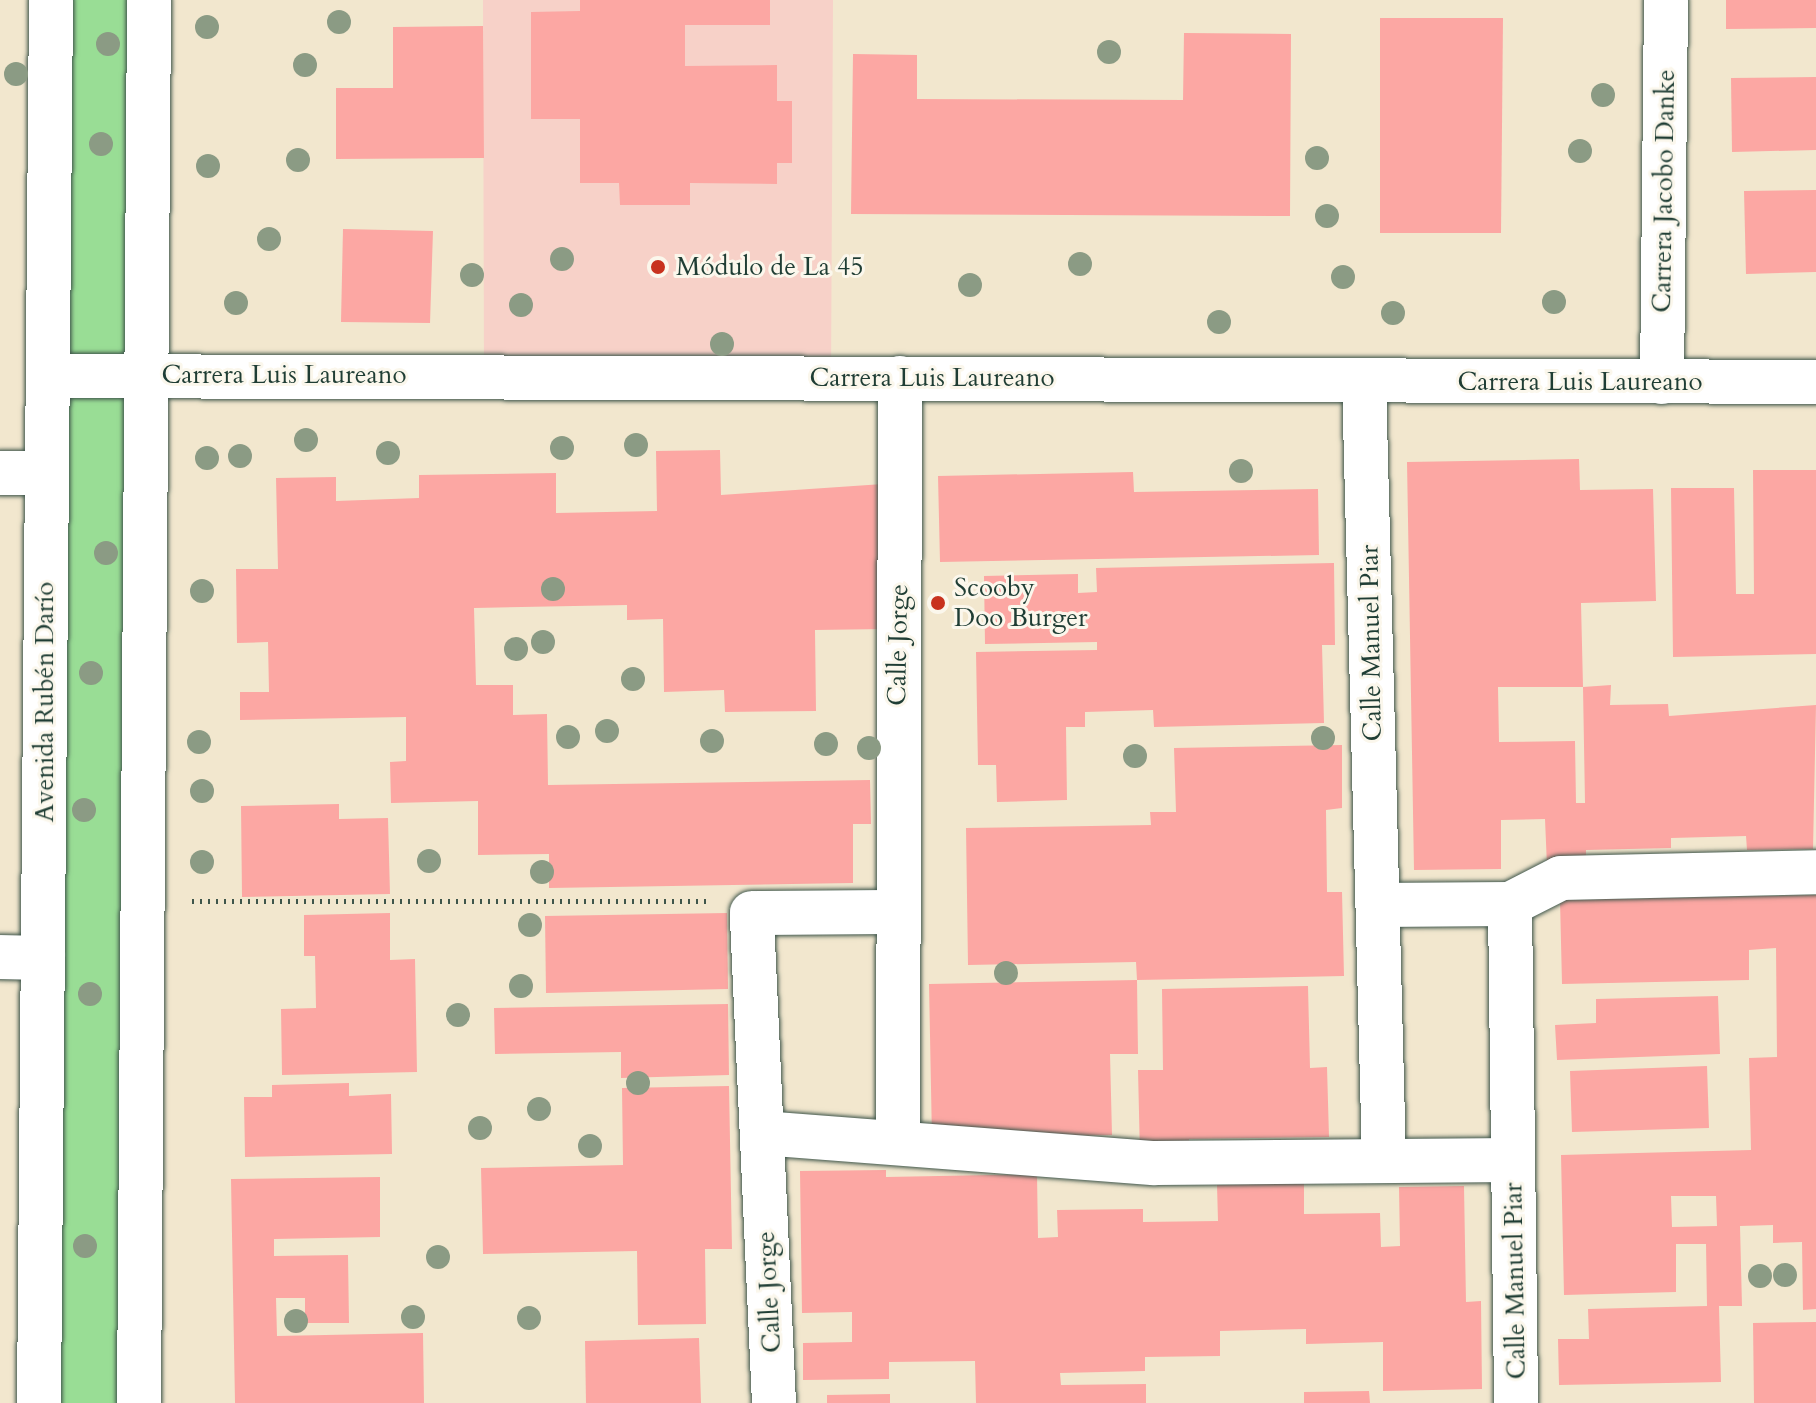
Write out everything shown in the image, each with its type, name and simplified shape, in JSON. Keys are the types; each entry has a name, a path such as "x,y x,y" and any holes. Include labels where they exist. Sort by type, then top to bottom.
{"street":[{"name":"Avenida Rubén Darío","path":"39,1403 51,0"},
{"path":"139,1403 149,0"},
{"name":"Carrera Jacobo Danke","path":"1662,382 1666,0"},
{"name":"Carrera Luis Laureano","path":"48,376 1816,382"},
{"name":"Calle Jorge","path":"898,1143 900,378"},
{"name":"Calle Manuel Piar","path":"1364,381 1384,1160 1513,1160"},
{"path":"0,473 47,473"},
{"path":"1378,905 1510,904 1561,878 1816,872"},
{"name":"Calle Manuel Piar","path":"1510,904 1516,1403"},
{"path":"752,913 897,912"},
{"name":"Calle Jorge","path":"752,913 774,1403"},
{"path":"0,957 43,958"},
{"path":"762,1133 1155,1163 1384,1160"}],"path":[{"path":"142,901 707,901 752,913"}],"shaded area":[{"name":"Módulo de La 45","path":"483,0 833,0 831,378 484,375"}],"green space":[{"path":"51,0 149,0 139,1403 39,1403"}],"building":[{"path":"580,0 770,0 770,25 685,25 685,66 777,65 777,101 792,101 792,163 777,163 777,184 690,183 690,205 620,205 619,183 580,183 580,119 531,119 531,12 580,11"},
{"path":"1726,0 1816,0 1816,28 1726,29"},
{"path":"1380,18 1503,18 1501,233 1380,233"},
{"path":"483,26 484,158 336,159 336,88 393,88 393,27"},
{"path":"1184,33 1291,34 1290,216 851,214 853,54 917,55 917,99 1183,100"},
{"path":"1816,77 1816,150 1732,152 1731,78"},
{"path":"1816,190 1816,272 1746,274 1744,191"},
{"path":"343,229 433,231 430,323 341,322"},
{"path":"720,450 721,495 883,484 886,629 815,630 816,711 725,712 724,690 664,692 663,619 627,620 627,605 474,608 476,685 513,685 513,715 547,714 548,785 870,780 871,824 853,824 853,883 549,888 549,854 478,855 478,801 391,803 390,762 406,761 406,717 240,720 240,692 269,692 268,642 237,643 236,569 278,569 276,478 336,477 336,501 419,498 419,475 556,473 556,513 657,511 656,451"},
{"path":"1579,459 1580,490 1653,489 1656,601 1581,603 1583,687 1611,685 1610,705 1668,704 1669,716 1816,705 1813,849 1747,850 1746,836 1671,838 1671,848 1586,850 1586,865 1547,866 1545,819 1501,820 1501,869 1414,870 1407,462","holes":["1498,687 1583,687 1585,803 1576,803 1575,741 1499,742"]},
{"path":"1753,470 1816,470 1816,654 1673,657 1671,488 1734,488 1736,594 1754,594"},
{"path":"1133,472 1134,492 1318,489 1319,555 940,562 938,476"},
{"path":"1334,563 1335,645 1322,645 1324,723 1154,727 1153,710 1085,712 1085,727 1066,727 1067,800 997,802 996,765 978,765 976,652 1097,650 1097,642 985,644 984,576 1078,574 1078,593 1097,592 1096,568"},
{"path":"1342,745 1342,808 1326,810 1327,892 1342,892 1344,976 1137,980 1136,962 968,965 966,828 1151,825 1150,812 1176,812 1174,748"},
{"path":"339,804 339,819 388,818 390,894 242,897 241,806"},
{"path":"1816,895 1816,1309 1803,1310 1802,1242 1773,1243 1773,1225 1740,1226 1742,1306 1719,1306 1721,1382 1559,1385 1558,1339 1589,1339 1588,1309 1707,1306 1706,1244 1676,1244 1676,1292 1564,1295 1561,1155 1751,1150 1749,1058 1777,1057 1776,948 1749,950 1749,980 1562,984 1560,900","holes":["1671,1196 1716,1196 1717,1226 1672,1227"]},
{"path":"390,913 390,960 415,959 417,1072 282,1075 281,1009 316,1008 315,956 304,956 304,915"},
{"path":"727,913 728,989 546,993 545,916"},
{"path":"1137,980 1138,1054 1110,1054 1112,1135 932,1139 929,984"},
{"path":"1308,986 1310,1068 1327,1067 1329,1137 1189,1139 1190,1155 1140,1156 1138,1070 1163,1070 1162,989"},
{"path":"1718,996 1720,1054 1557,1060 1555,1025 1596,1023 1596,999"},
{"path":"728,1004 729,1075 621,1078 621,1052 495,1054 494,1008"},
{"path":"1707,1066 1709,1128 1572,1132 1570,1071"},
{"path":"349,1083 349,1096 391,1094 392,1154 245,1157 244,1097 272,1097 272,1085"},
{"path":"729,1086 732,1249 705,1249 706,1324 638,1325 637,1251 483,1254 481,1168 623,1165 622,1088"},
{"path":"886,1170 886,1177 1037,1174 1038,1238 1058,1237 1057,1210 1143,1209 1143,1222 1218,1221 1217,1185 1304,1182 1304,1214 1380,1213 1381,1247 1400,1246 1399,1187 1464,1186 1466,1302 1481,1301 1482,1389 1383,1391 1383,1342 1306,1344 1306,1329 1220,1331 1220,1356 1145,1357 1145,1371 1060,1373 1061,1385 1146,1384 1146,1403 976,1403 975,1361 889,1362 889,1379 803,1380 803,1343 852,1342 852,1312 802,1313 800,1171"},
{"path":"380,1177 380,1237 274,1239 274,1256 348,1255 349,1323 305,1323 305,1298 276,1298 277,1336 423,1333 424,1403 235,1403 231,1179"},
{"path":"1816,1322 1816,1403 1754,1403 1753,1323"},
{"path":"699,1338 701,1403 586,1403 585,1341"},
{"path":"1369,1391 1370,1403 1304,1403 1304,1392"},
{"path":"890,1394 890,1403 827,1403 827,1395"}],"place":[{"name":"Módulo de La 45","path":"658,267"},
{"name":"Scooby Doo Burger","path":"938,603"}]}
